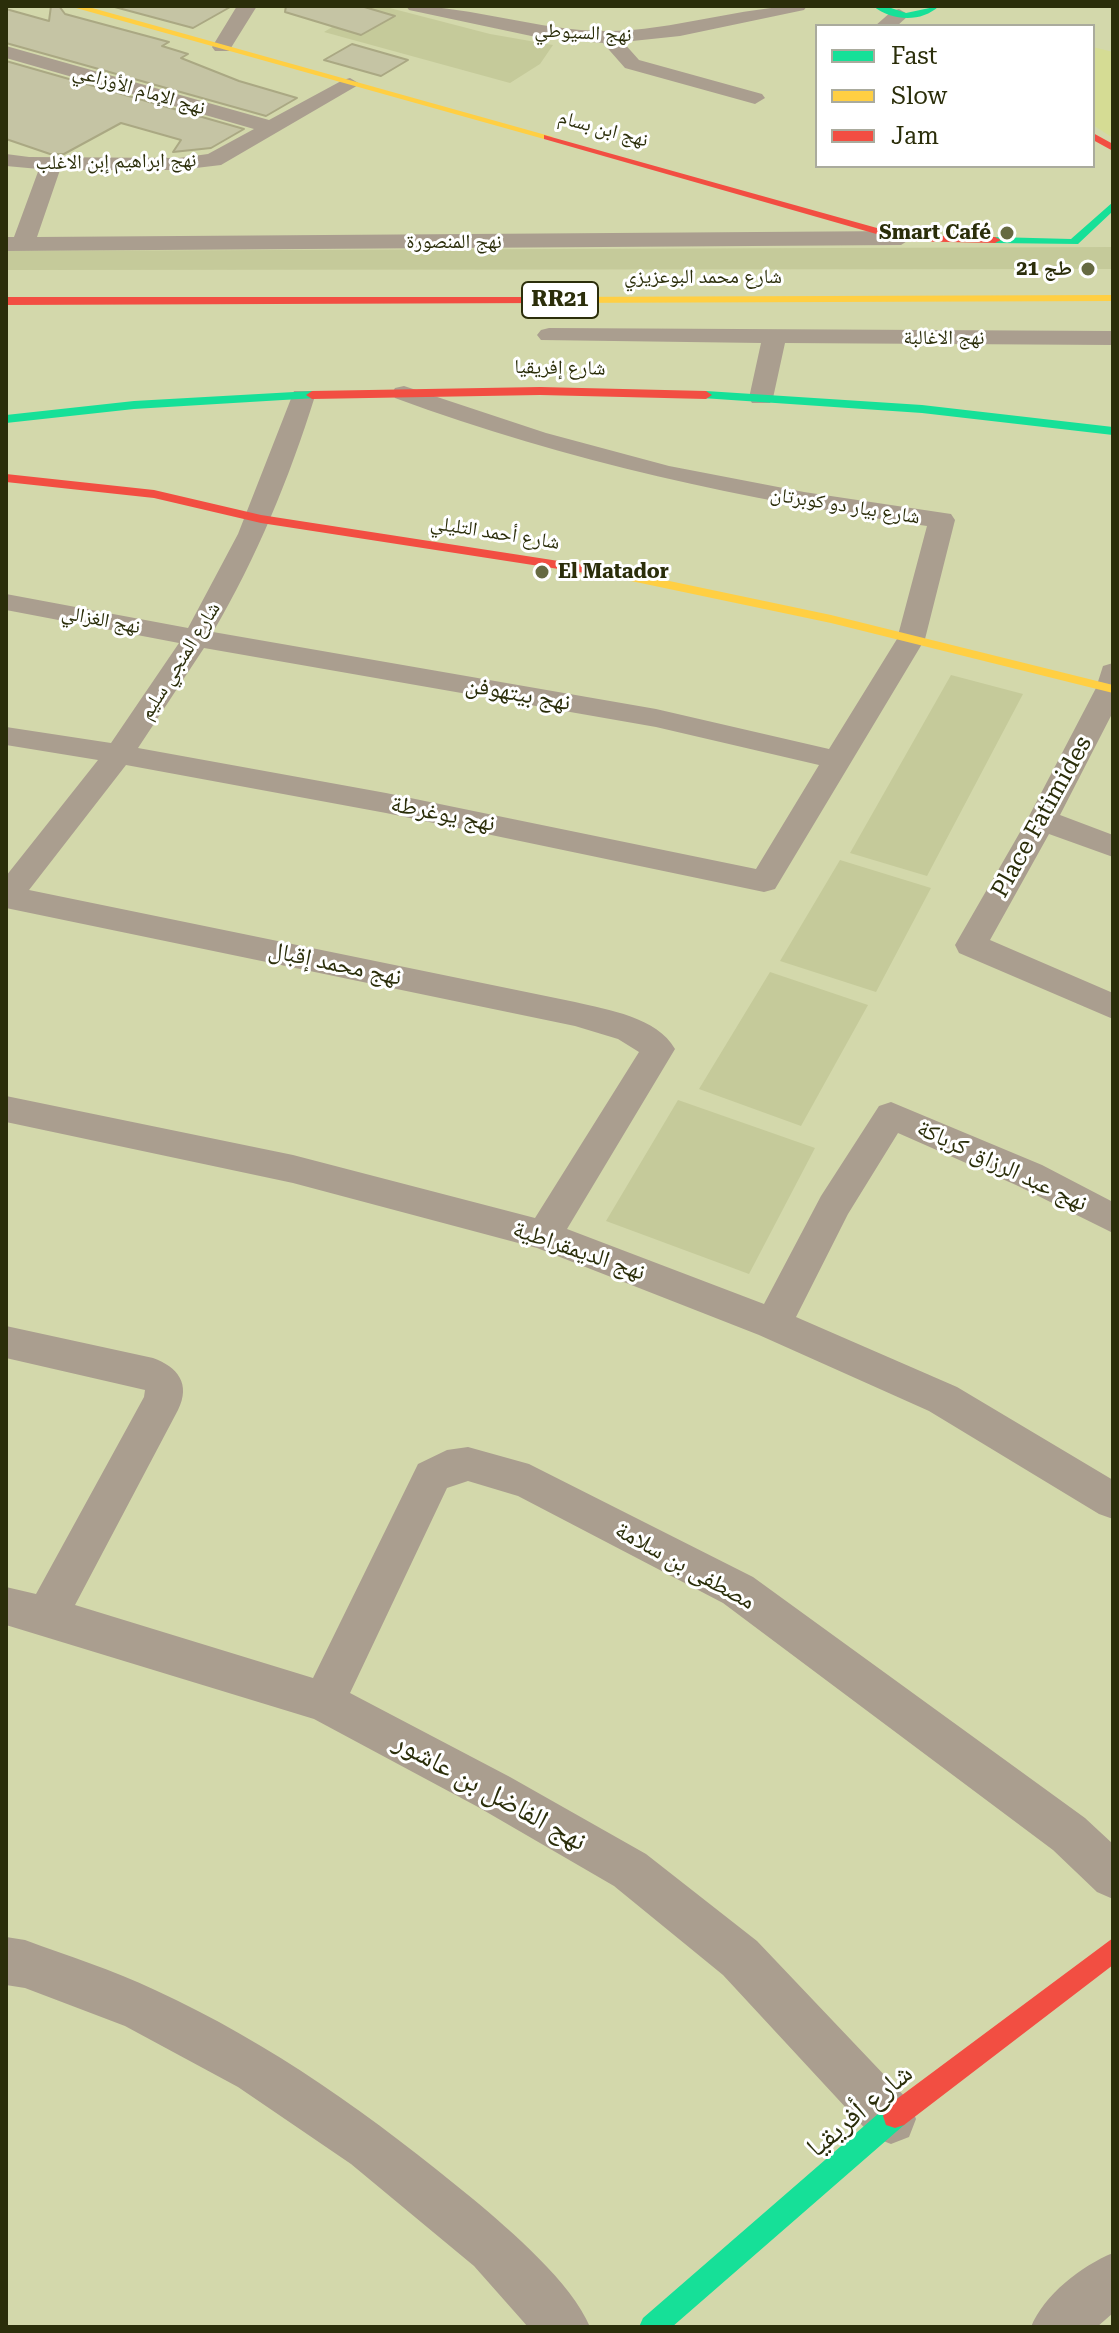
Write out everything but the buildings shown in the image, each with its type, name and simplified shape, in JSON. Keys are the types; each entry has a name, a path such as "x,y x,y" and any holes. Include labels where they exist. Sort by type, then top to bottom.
{"main road":[{"name":"نهج ابن بسام","path":"74,6 658,166 901,238 1074,242 1113,205"},
{"path":"878,6 905,21 930,11 934,6"},
{"path":"1095,137 1113,148"},
{"name":"شارع محمد البوعزيزي","path":"722,281 1113,280"},
{"path":"6,282 198,282"},
{"path":"229,282 261,282"},
{"name":"شارع محمد البوعزيزي","path":"6,301 1113,298"},
{"name":"شارع إفريقيا","path":"6,419 203,398 554,390 883,405 1113,431"},
{"name":"شارع أحمد التليلي","path":"6,478 154,494 261,519 616,574 1112,683"},
{"name":"شارع أفريقيا","path":"652,2327 891,2119 1113,1950"}],"street":[{"path":"222,47 247,6"},
{"name":"نهج السيوطي","path":"416,6 608,37 675,32 797,6"},
{"path":"608,37 632,64 755,98"},
{"name":"نهج الإمام الأوزاعي","path":"6,52 273,128"},
{"name":"نهج ابراهيم إبن الاغلب","path":"6,162 195,163 229,153 350,84"},
{"path":"50,244 60,208 62,163"},
{"path":"14,244 62,163"},
{"name":"نهج المنصورة","path":"14,244 901,238"},
{"name":"نهج الاغالبة","path":"549,335 1113,338"},
{"path":"761,398 774,337"},
{"name":"شارع بيار دو كوبرتان","path":"404,393 472,420 633,468 784,498 942,520 911,639 764,881"},
{"name":"شارع المنجي سليم","path":"6,896 121,754 197,638 261,519 288,451 303,396"},
{"name":"نهج الغزالي","path":"6,602 197,638"},
{"name":"نهج بيتهوفن","path":"197,638 656,718 837,760"},
{"name":"Place Fatimides","path":"1112,683 1042,820 971,945 1113,1007"},
{"name":"نهج يوغرطة","path":"6,736 121,754 450,815 764,881"},
{"path":"1042,820 1113,847"},
{"name":"نهج محمد إقبال","path":"6,896 575,1014 622,1027 646,1038 658,1049 544,1235"},
{"name":"نهج الديمقراطية","path":"6,1109 293,1169 544,1235 773,1324 943,1399 1113,1501"},
{"name":"نهج عبد الرزاق كرباكة","path":"773,1324 834,1206 891,1115 1029,1175 1113,1219"},
{"path":"6,1342 153,1374 162,1379 166,1386 164,1398 26,1611"},
{"name":"مصطفى بن سلامة","path":"324,1702 432,1476 447,1467 468,1464 529,1482 738,1590 1069,1834 1113,1876"},
{"name":"نهج الفاضل بن عاشور","path":"26,1611 324,1702 494,1792 630,1870 740,1958 891,2119"},
{"path":"6,1961 25,1964 139,2007 255,2070 369,2146 492,2248 564,2327"},
{"path":"1057,2327 1113,2279"}],"shaded area":[{"path":"367,6 382,6 490,34 553,45 540,64 510,83 324,32"},
{"path":"1095,48 1113,52 1113,138 1095,126"},
{"path":"1113,247 1113,269 6,270 6,251"},
{"path":"951,675 1023,694 927,876 850,853"},
{"path":"840,860 931,888 876,992 780,961"},
{"path":"770,972 868,1005 801,1126 699,1089"},
{"path":"678,1100 815,1148 749,1274 606,1221"}],"traffic: fast":[{"path":"878,6 906,16 921,14 934,6"},
{"path":"995,240 1074,242 1113,205"},
{"path":"6,419 134,405 312,395"},
{"path":"706,395 922,409 1113,431"},
{"path":"652,2327 895,2116"}],"traffic: slow":[{"path":"74,6 548,137"},
{"path":"545,300 1113,298"},
{"path":"617,574 831,619 1113,689"}],"traffic: jam":[{"path":"548,137 901,238 995,240"},
{"path":"1095,137 1113,148"},
{"path":"6,301 545,300"},
{"path":"312,395 540,391 706,395"},
{"path":"6,478 154,494 261,519 617,574"},
{"path":"895,2116 1113,1950"}],"place":[{"name":"Smart Café","path":"1007,233"},
{"name":"طج 21","path":"1088,269"},
{"name":"El Matador","path":"542,572"}]}
